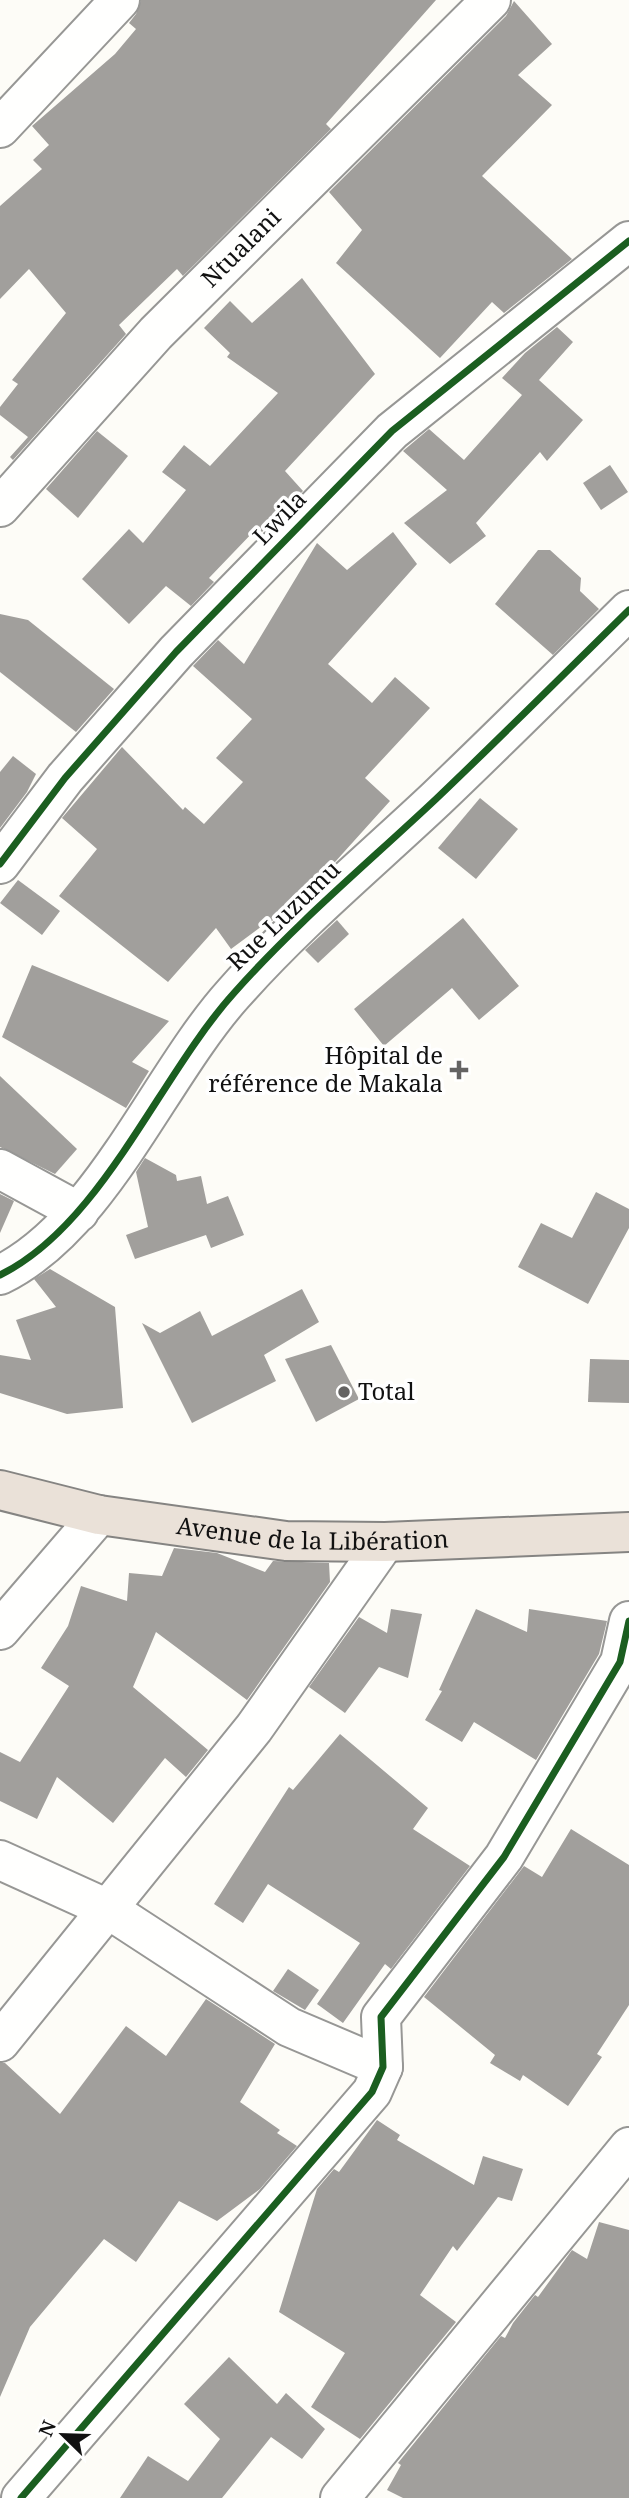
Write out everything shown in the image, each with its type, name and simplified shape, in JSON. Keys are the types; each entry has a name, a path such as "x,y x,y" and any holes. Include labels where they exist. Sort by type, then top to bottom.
{"highway":[{"name":"Avenue de la Libération","path":"0,1490 99,1515 286,1541 385,1542 629,1532"}],"street":[{"path":"0,128 120,0"},
{"name":"Ntualani","path":"0,507 156,333 491,0"},
{"name":"Lwila","path":"0,864 65,778 176,652 392,431 629,240"},
{"name":"Rue Luzumu","path":"0,1275 27,1262 79,1212 232,994 629,610"},
{"path":"0,1169 79,1212"},
{"path":"0,1630 99,1515"},
{"path":"0,2042 254,1728 385,1542"},
{"path":"21,2498 373,2092 383,2067 381,2017 504,1857 620,1662 629,1621"},
{"path":"0,1860 107,1909 289,2027 383,2067"},
{"path":"340,2498 624,2165"}],"building":[{"path":"141,0 436,0 326,124 331,129 183,276 177,269 119,325 126,334 13,460 10,457 28,437 0,415 0,407 18,384 12,380 66,313 29,269 0,299 0,206 42,169 33,160 49,145 32,126 115,54 136,29 129,23"},
{"path":"514,1 552,44 518,75 552,105 482,176 572,259 504,313 492,302 440,358 336,263 362,230 329,192 506,16"},
{"path":"302,278 375,374 285,471 303,491 262,532 257,528 209,578 214,582 191,606 166,586 129,624 82,579 129,529 143,543 186,490 162,472 184,445 210,466 278,393 227,357 230,353 204,328 230,301 252,323"},
{"path":"557,327 573,342 539,380 583,420 547,461 540,452 476,523 486,536 450,564 404,523 447,490 403,451 429,429 464,460 522,395 502,378 525,353"},
{"path":"97,431 128,456 78,518 46,489"},
{"path":"610,465 628,492 601,510 583,483"},
{"path":"393,532 417,564 328,664 372,703 395,677 430,708 365,778 390,801 335,862 272,921 231,949 216,928 168,982 59,896 97,849 62,818 122,747 183,810 185,807 204,824 243,782 216,758 252,719 193,666 218,640 244,664 317,543 347,570"},
{"path":"538,550 550,550 581,578 580,591 599,609 553,655 495,604"},
{"path":"0,614 28,620 114,689 76,732 0,672"},
{"path":"13,756 36,774 27,792 0,828 0,772"},
{"path":"480,798 518,829 476,879 438,848"},
{"path":"18,880 60,911 42,935 0,903"},
{"path":"463,918 519,986 479,1020 452,988 384,1046 354,1009"},
{"path":"337,920 349,934 318,963 305,950"},
{"path":"32,965 169,1021 132,1062 149,1071 126,1108 2,1037"},
{"path":"0,1076 77,1149 55,1174 0,1147"},
{"path":"145,1158 176,1175 177,1181 201,1176 207,1204 228,1196 244,1235 211,1248 206,1235 135,1259 126,1235 148,1227 136,1172"},
{"path":"596,1192 629,1209 629,1228 588,1304 518,1267 541,1223 572,1238"},
{"path":"0,1194 14,1201 0,1233"},
{"path":"50,1269 115,1307 123,1408 67,1414 0,1393 0,1355 31,1360 16,1320 56,1307 34,1279"},
{"path":"302,1289 319,1322 264,1355 276,1381 192,1423 142,1323 160,1333 200,1311 212,1336"},
{"path":"331,1345 359,1399 316,1422 285,1359"},
{"path":"590,1359 629,1360 629,1403 588,1402"},
{"path":"174,1548 217,1553 265,1572 273,1561 329,1563 330,1582 247,1700 156,1632 133,1687 208,1750 186,1777 165,1758 113,1823 57,1777 37,1819 0,1801 0,1752 20,1762 69,1686 41,1668 68,1626 81,1586 127,1601 129,1573 162,1576"},
{"path":"391,1609 422,1614 408,1678 379,1667 345,1713 309,1687 359,1617 387,1633"},
{"path":"476,1609 527,1632 529,1609 607,1621 599,1654 536,1760 474,1722 462,1742 425,1720 442,1691 439,1690"},
{"path":"340,1734 428,1808 413,1829 470,1866 391,1969 385,1964 343,2023 317,2004 360,1943 268,1884 243,1923 214,1904 289,1787 293,1790"},
{"path":"571,1829 629,1865 629,2005 597,2054 602,2057 568,2106 523,2075 520,2081 490,2063 495,2055 424,1997 524,1866 542,1877"},
{"path":"288,1969 319,1990 305,2010 273,1991"},
{"path":"206,1999 275,2044 240,2102 280,2130 277,2133 297,2146 260,2189 217,2221 179,2201 136,2262 104,2239 30,2327 0,2397 0,2063 5,2063 60,2114 126,2026 166,2056"},
{"path":"377,2120 400,2135 397,2140 474,2185 483,2156 523,2169 512,2201 498,2197 457,2251 453,2246 420,2295 456,2322 360,2439 311,2407 345,2353 279,2312 317,2189 334,2169 339,2172"},
{"path":"599,2222 629,2230 629,2498 403,2498 387,2490 401,2465 398,2463 501,2336 505,2338 513,2323 535,2295 538,2297 572,2250 587,2259"},
{"path":"229,2357 277,2404 286,2393 325,2429 302,2459 271,2437 222,2498 120,2498 148,2456 188,2481 220,2439 184,2404"}],"cycle path":[{"path":"0,864 65,778 176,652 392,431 629,241"},
{"path":"0,1275 36,1252 69,1222 99,1186 207,1027 258,967 460,776 629,610"},
{"path":"21,2498 372,2092 383,2067 381,2017 504,1857 620,1662 629,1621"}],"place":[{"name":"Hôpital de référence de Makala","path":"459,1070"},
{"name":"Total","path":"344,1392"}]}
